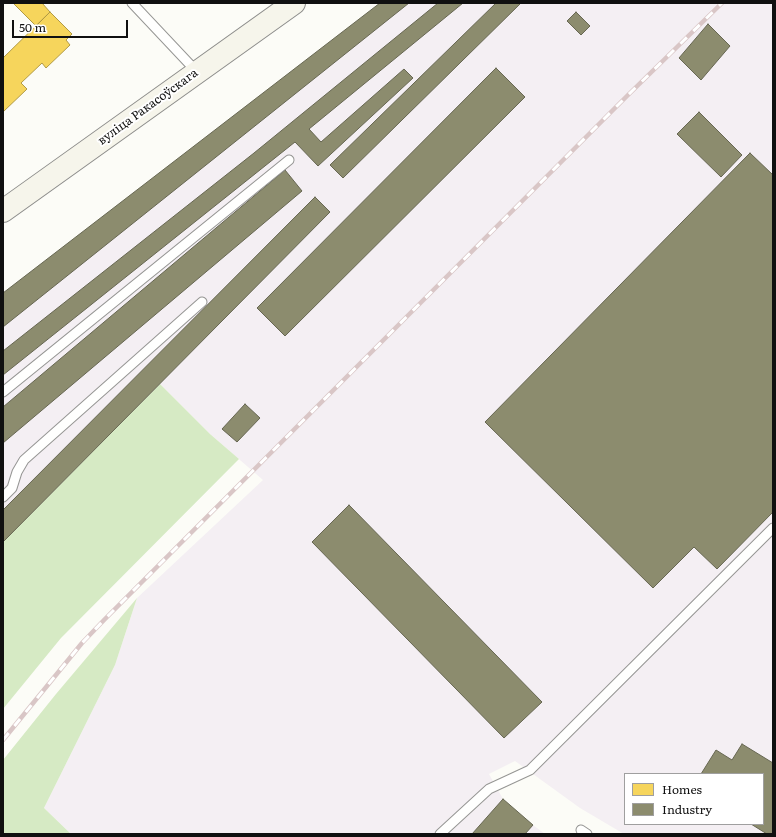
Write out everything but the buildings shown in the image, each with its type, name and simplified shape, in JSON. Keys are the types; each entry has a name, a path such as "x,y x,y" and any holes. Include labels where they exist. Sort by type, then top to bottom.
{"main road":[{"name":"вуліца Ракасоўскага","path":"3,211 294,3"}],"lane":[{"path":"132,3 197,72"},
{"path":"3,392 289,160"},
{"path":"3,497 12,488 17,472 24,460 202,302"},
{"path":"440,834 489,789 530,770 773,528"}],"shaded area":[{"path":"380,3 773,3 773,834 624,834 580,808 515,761 489,774 503,799 545,834 71,834 44,808 115,665 137,598 263,480 210,434 161,385 3,543 3,293"}],"green space":[{"path":"160,384 210,434 239,459 61,638 3,709 3,542"},
{"path":"137,598 115,665 44,808 71,834 3,834 3,760 56,694"}],"railway":[{"path":"3,740 82,643 105,619 627,96 722,3"}]}
